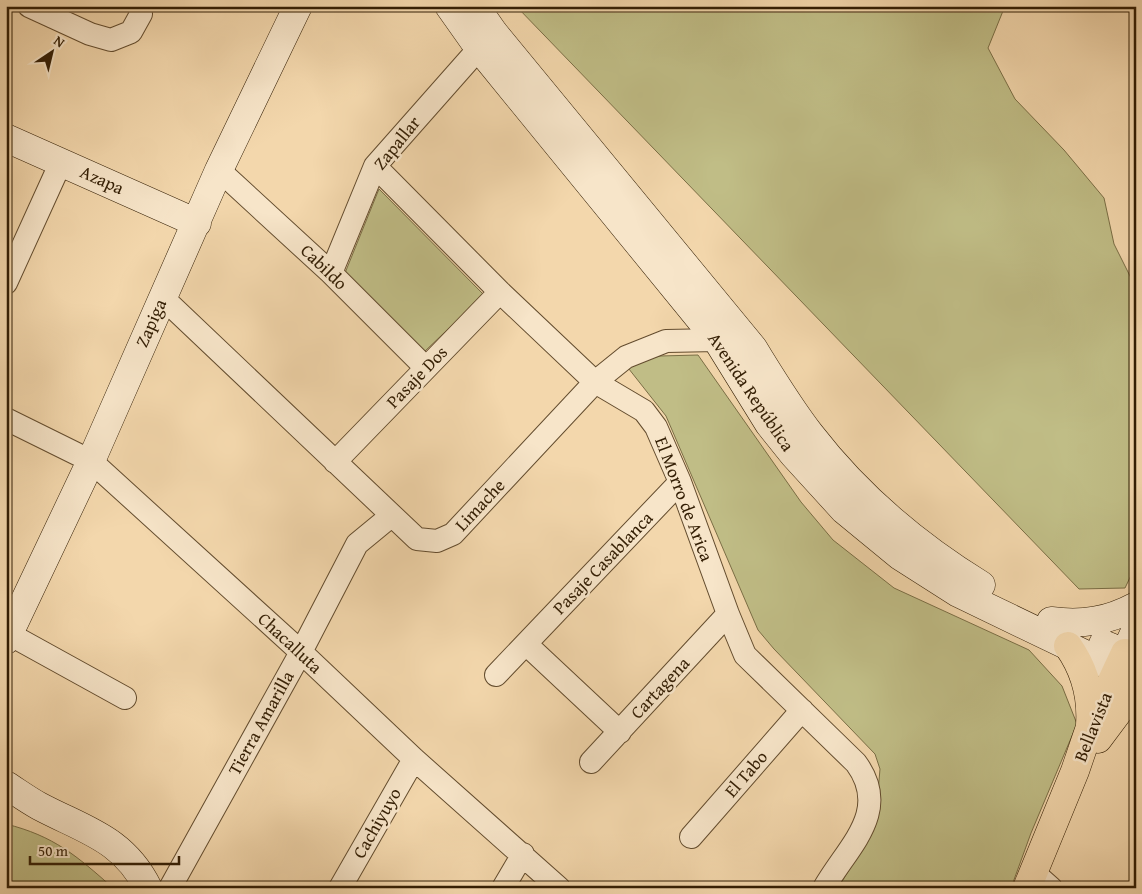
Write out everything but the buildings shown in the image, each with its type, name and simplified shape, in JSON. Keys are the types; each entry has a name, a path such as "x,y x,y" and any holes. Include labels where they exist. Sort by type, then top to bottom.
{"main road":[{"path":"1068,646 1086,682 1090,706 1089,730"},
{"name":"Bellavista","path":"1037,883 1089,730 1131,663"},
{"name":"Bellavista","path":"1075,771 1131,663"}],"street":[{"path":"29,6 90,34 111,40 132,32 140,14 139,6"},
{"name":"Zapiga","path":"8,637 91,461 219,170 298,6"},
{"name":"Avenida República","path":"449,6 486,40 753,348 810,434 841,471 890,519 958,571 1017,605 1131,663"},
{"name":"Avenida República","path":"475,6 486,40 717,340 770,424 792,454 851,516 900,556 950,589 1068,646 1131,663"},
{"name":"Zapallar","path":"331,273 376,166 486,40"},
{"name":"Azapa","path":"6,138 197,223"},
{"path":"6,283 61,162"},
{"name":"El Morro de Arica","path":"376,166 500,292 595,382 644,411 656,427 680,482 745,655 856,763 866,779 870,790 869,813 866,824 824,888"},
{"name":"Cabildo","path":"219,170 331,273 426,368"},
{"name":"Pasaje Dos","path":"335,462 500,292"},
{"name":"Limache","path":"162,298 417,539 437,541 453,534 595,382 626,357 666,341 717,340 753,348"},
{"name":"Chacalluta","path":"6,419 91,461 301,652 414,759 559,888"},
{"name":"Pasaje Casablanca","path":"496,674 680,482"},
{"name":"Tierra Amarilla","path":"170,888 301,652 357,544 392,516"},
{"path":"1051,621 1084,623 1103,620 1136,606"},
{"name":"Cartagena","path":"591,762 728,614"},
{"path":"8,637 125,698"},
{"path":"526,644 620,732"},
{"name":"El Tabo","path":"691,838 802,710"},
{"name":"Cachiyuyo","path":"340,888 414,759"},
{"path":"6,785 38,805 109,840 133,864 148,888"},
{"path":"503,888 523,854"}],"shaded area":[{"path":"516,6 1005,6 988,48 1015,99 1064,150 1104,198 1114,244 1136,288 1136,565 1125,588 1079,589"},
{"path":"379,189 484,295 425,351 345,273"},
{"path":"698,355 801,502 833,540 894,588 1029,650 1062,686 1077,724 1031,833 1011,888 838,888 875,827 880,769 875,754 758,630 666,416 625,364 660,356"},
{"path":"6,824 38,835 64,848 113,888 6,888"}]}
